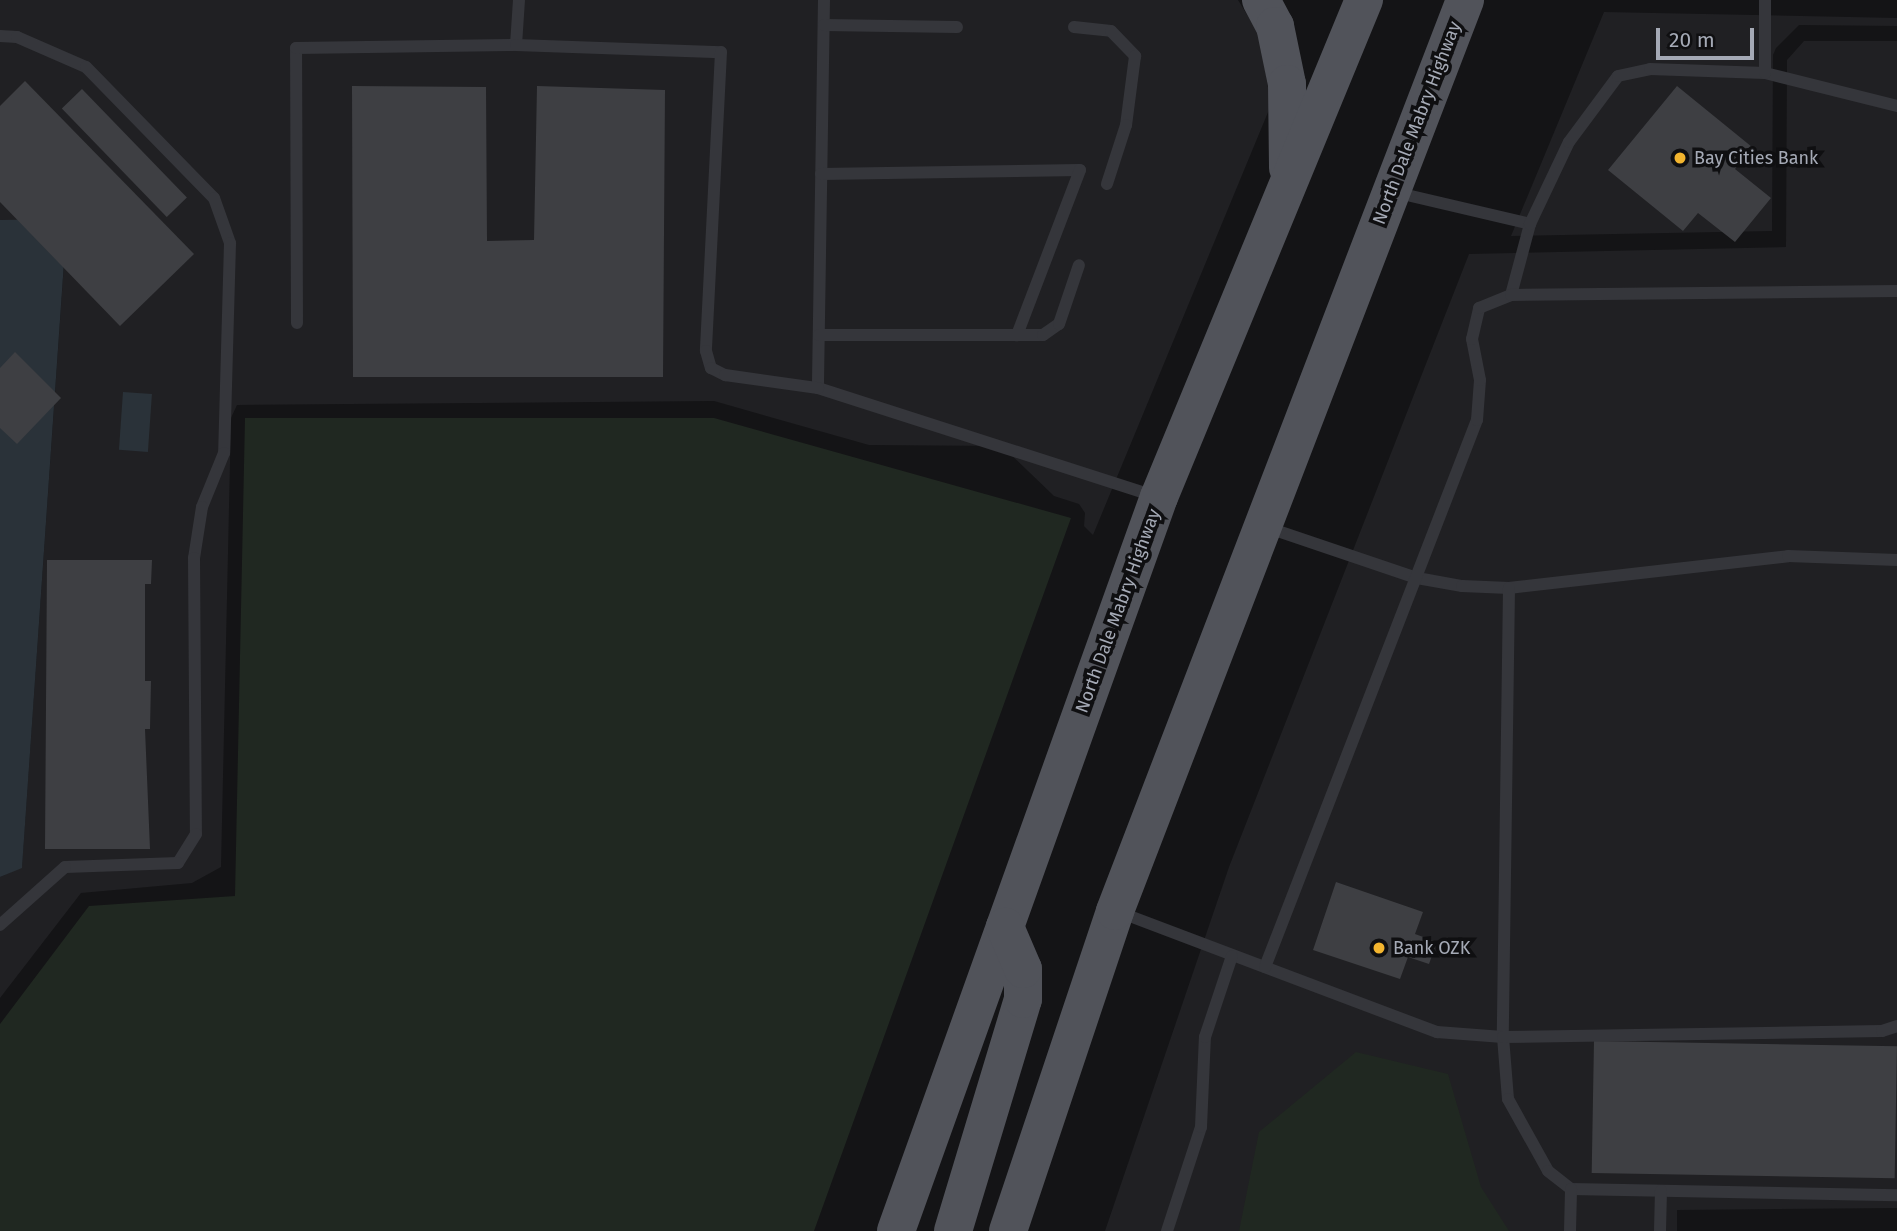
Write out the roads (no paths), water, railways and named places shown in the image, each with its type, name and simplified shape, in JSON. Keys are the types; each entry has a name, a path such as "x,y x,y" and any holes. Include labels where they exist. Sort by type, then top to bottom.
{"main road":[{"path":"1261,0 1275,26 1287,84 1289,187"},
{"name":"North Dale Mabry Highway","path":"897,1231 1159,497 1364,0"},
{"name":"North Dale Mabry Highway","path":"1008,1231 1115,911 1465,0"},
{"path":"954,1231 1023,999 1023,969 1004,927"}],"lane":[{"path":"516,45 519,0"},
{"path":"818,388 824,0"},
{"path":"1765,0 1765,73"},
{"path":"824,25 957,27"},
{"path":"1074,27 1111,31 1135,56 1126,125 1107,184"},
{"path":"0,36 17,37 86,67 214,198 230,243 224,453 202,506 194,558 195,834 178,863 65,867 0,925"},
{"path":"298,323 296,48 516,45 721,51 706,351 711,368 725,375 818,388 1159,497"},
{"path":"1511,295 1530,224 1569,142 1618,76 1650,69 1765,73 1897,106"},
{"path":"821,174 1080,170 1051,240 1017,335"},
{"path":"1391,191 1530,224"},
{"path":"819,335 1043,335 1059,324 1079,265"},
{"path":"1265,967 1477,420 1480,380 1472,340 1479,308 1511,295 1897,291"},
{"path":"1263,526 1417,578 1462,586 1509,588 1788,556 1897,561"},
{"path":"1509,588 1503,1037 1508,1099 1548,1171 1571,1189 1897,1195"},
{"path":"1115,911 1437,1032 1503,1037 1882,1031 1897,1026"},
{"path":"1167,1231 1201,1127 1205,1037 1233,956"},
{"path":"1570,1231 1571,1189"},
{"path":"1660,1231 1661,1191"}],"place":[{"name":"Bay Cities Bank","path":"1680,158"},
{"name":"Bank OZK","path":"1379,948"}]}
